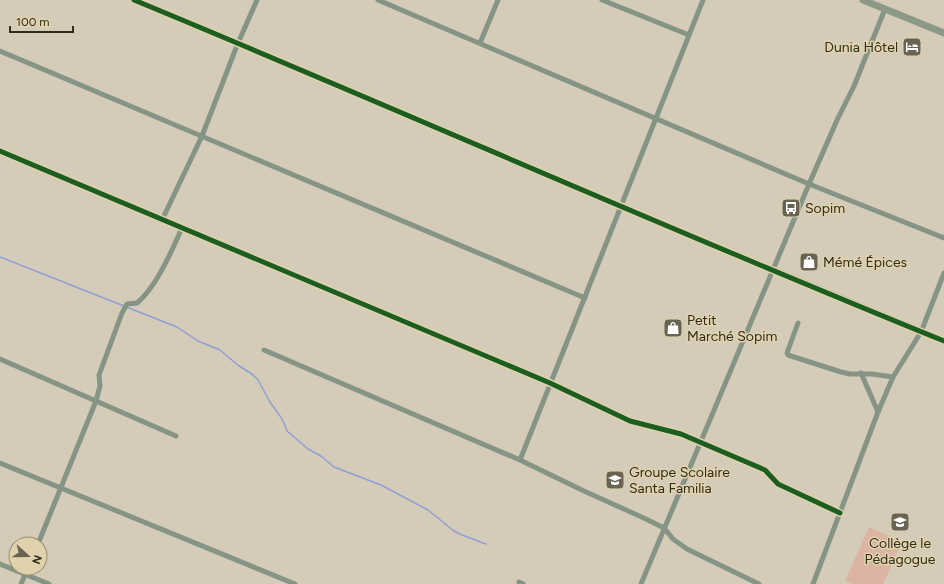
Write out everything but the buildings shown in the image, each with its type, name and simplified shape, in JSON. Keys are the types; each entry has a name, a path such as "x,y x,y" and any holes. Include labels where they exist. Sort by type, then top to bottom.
{"street":[{"path":"134,0 944,341"},
{"path":"162,220 202,136 238,43 257,0"},
{"path":"378,0 809,184 944,238"},
{"path":"480,43 498,0"},
{"path":"602,0 689,36"},
{"path":"520,460 703,0"},
{"path":"863,0 944,33"},
{"path":"641,584 809,184 854,86 885,9"},
{"path":"0,51 584,298"},
{"path":"0,151 550,383 630,421 681,434 701,442 765,470 778,484 840,513"},
{"path":"41,536 96,401 100,386 99,375 122,313 127,304 137,304 147,292 168,258 182,228"},
{"path":"813,584 878,412 893,377 921,332 944,273"},
{"path":"798,323 787,353 788,355 850,374 861,373 893,377"},
{"path":"264,350 520,460 646,519 664,528 673,539 687,549 759,584"},
{"path":"0,359 176,436"},
{"path":"861,373 878,412"},
{"path":"0,464 295,584"},
{"path":"31,576 49,584"}],"shaded area":[{"path":"869,527 902,542 883,584 852,584 845,581"}],"waterway":[{"path":"0,257 177,327 198,341 220,350 258,380 284,423 287,431 308,449 321,456 334,467 381,485 428,510 454,531 486,544"}],"cycle path":[{"path":"134,0 741,257 944,341"},
{"path":"0,151 550,383 630,421 681,434 765,470 778,484 840,513"}],"place":[{"name":"Dunia Hôtel","path":"912,47"},
{"name":"Sopim","path":"791,208"},
{"name":"Mémé Épices","path":"809,262"},
{"name":"Petit Marché Sopim","path":"673,328"},
{"name":"Groupe Scolaire Santa Familia","path":"615,480"},
{"name":"Collège le Pédagogue","path":"900,522"}]}
